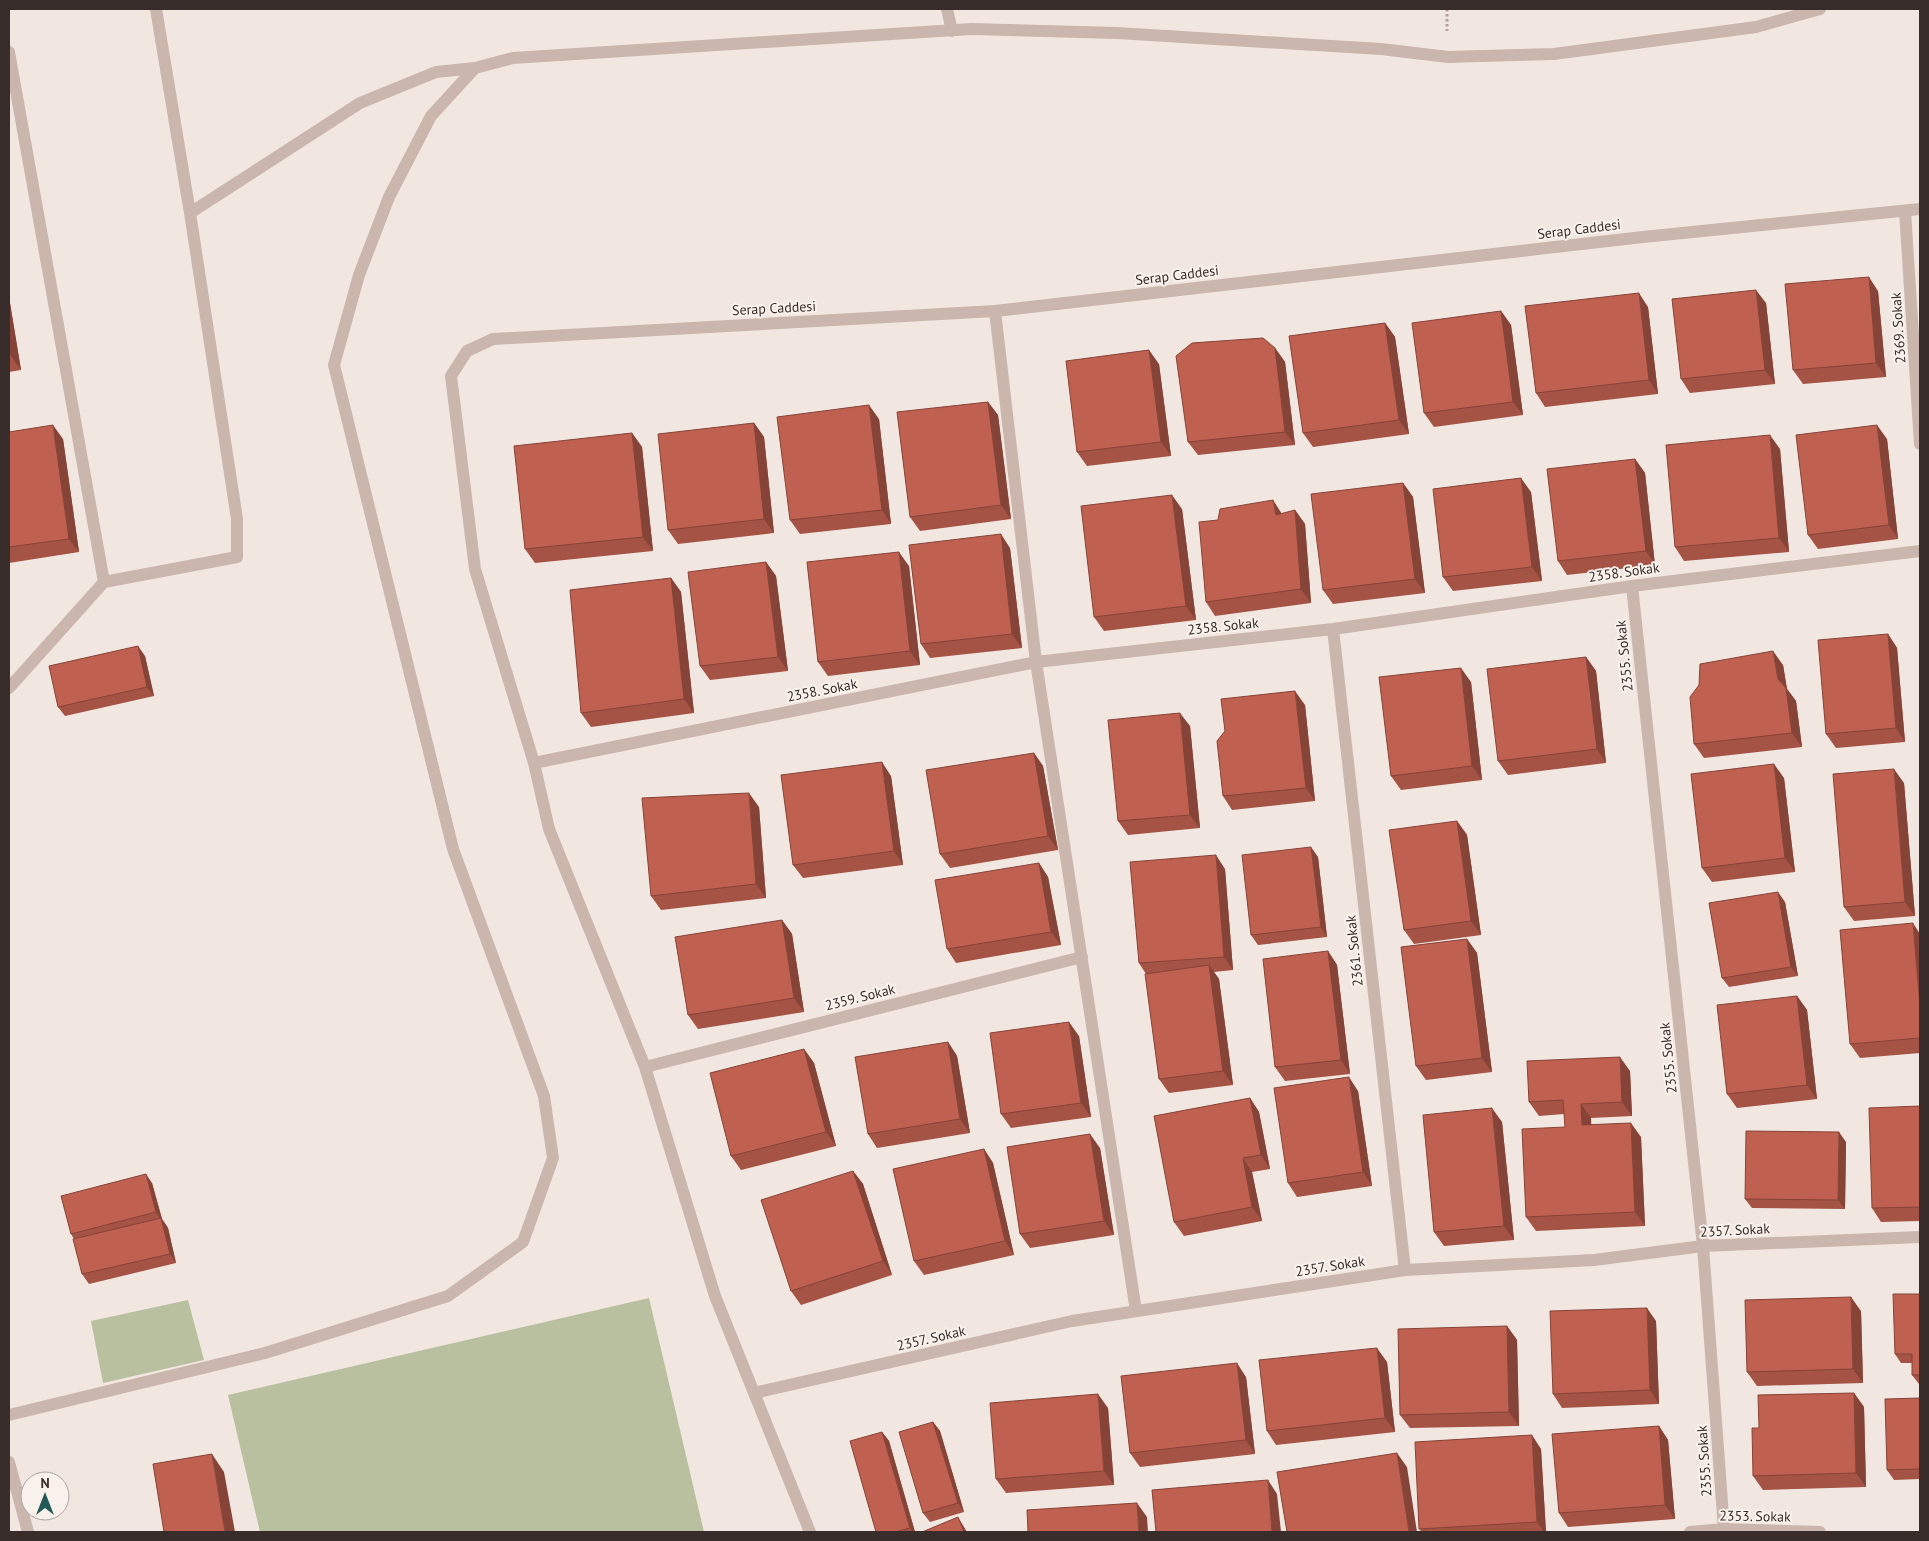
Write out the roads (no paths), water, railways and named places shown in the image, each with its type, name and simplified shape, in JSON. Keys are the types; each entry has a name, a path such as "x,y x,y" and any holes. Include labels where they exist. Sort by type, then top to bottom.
{"street":[{"path":"9,688 104,582 237,557 237,519 190,213 156,9"},
{"path":"947,9 952,31"},
{"path":"190,213 360,103 436,72 475,68 513,58 952,31 1127,34 1382,49 1448,57 1534,55 1554,54 1756,27 1820,9"},
{"path":"9,52 104,582"},
{"path":"9,1415 265,1353 448,1296 523,1242 553,1158 544,1096 453,849 334,365 360,275 389,197 431,116 475,68"},
{"name":"Serap Caddesi","path":"534,763 475,569 451,376 467,351 493,339 995,311 1643,237 1920,209"},
{"name":"2369. Sokak","path":"1905,211 1920,444"},
{"path":"995,311 1036,662 1136,1312"},
{"name":"2358. Sokak","path":"534,763 1036,662 1333,629 1632,586 1920,551"},
{"name":"2355. Sokak","path":"1632,586 1703,1246 1724,1529"},
{"name":"2361. Sokak","path":"1333,629 1404,1270"},
{"path":"534,763 549,829 645,1067 715,1296 810,1532"},
{"name":"2359. Sokak","path":"645,1067 1082,957"},
{"name":"2357. Sokak","path":"754,1393 1072,1321 1404,1270 1594,1260 1703,1246 1920,1237"},
{"path":"9,1462 28,1532"},
{"name":"2353. Sokak","path":"1690,1532 1724,1529 1820,1532"}]}
